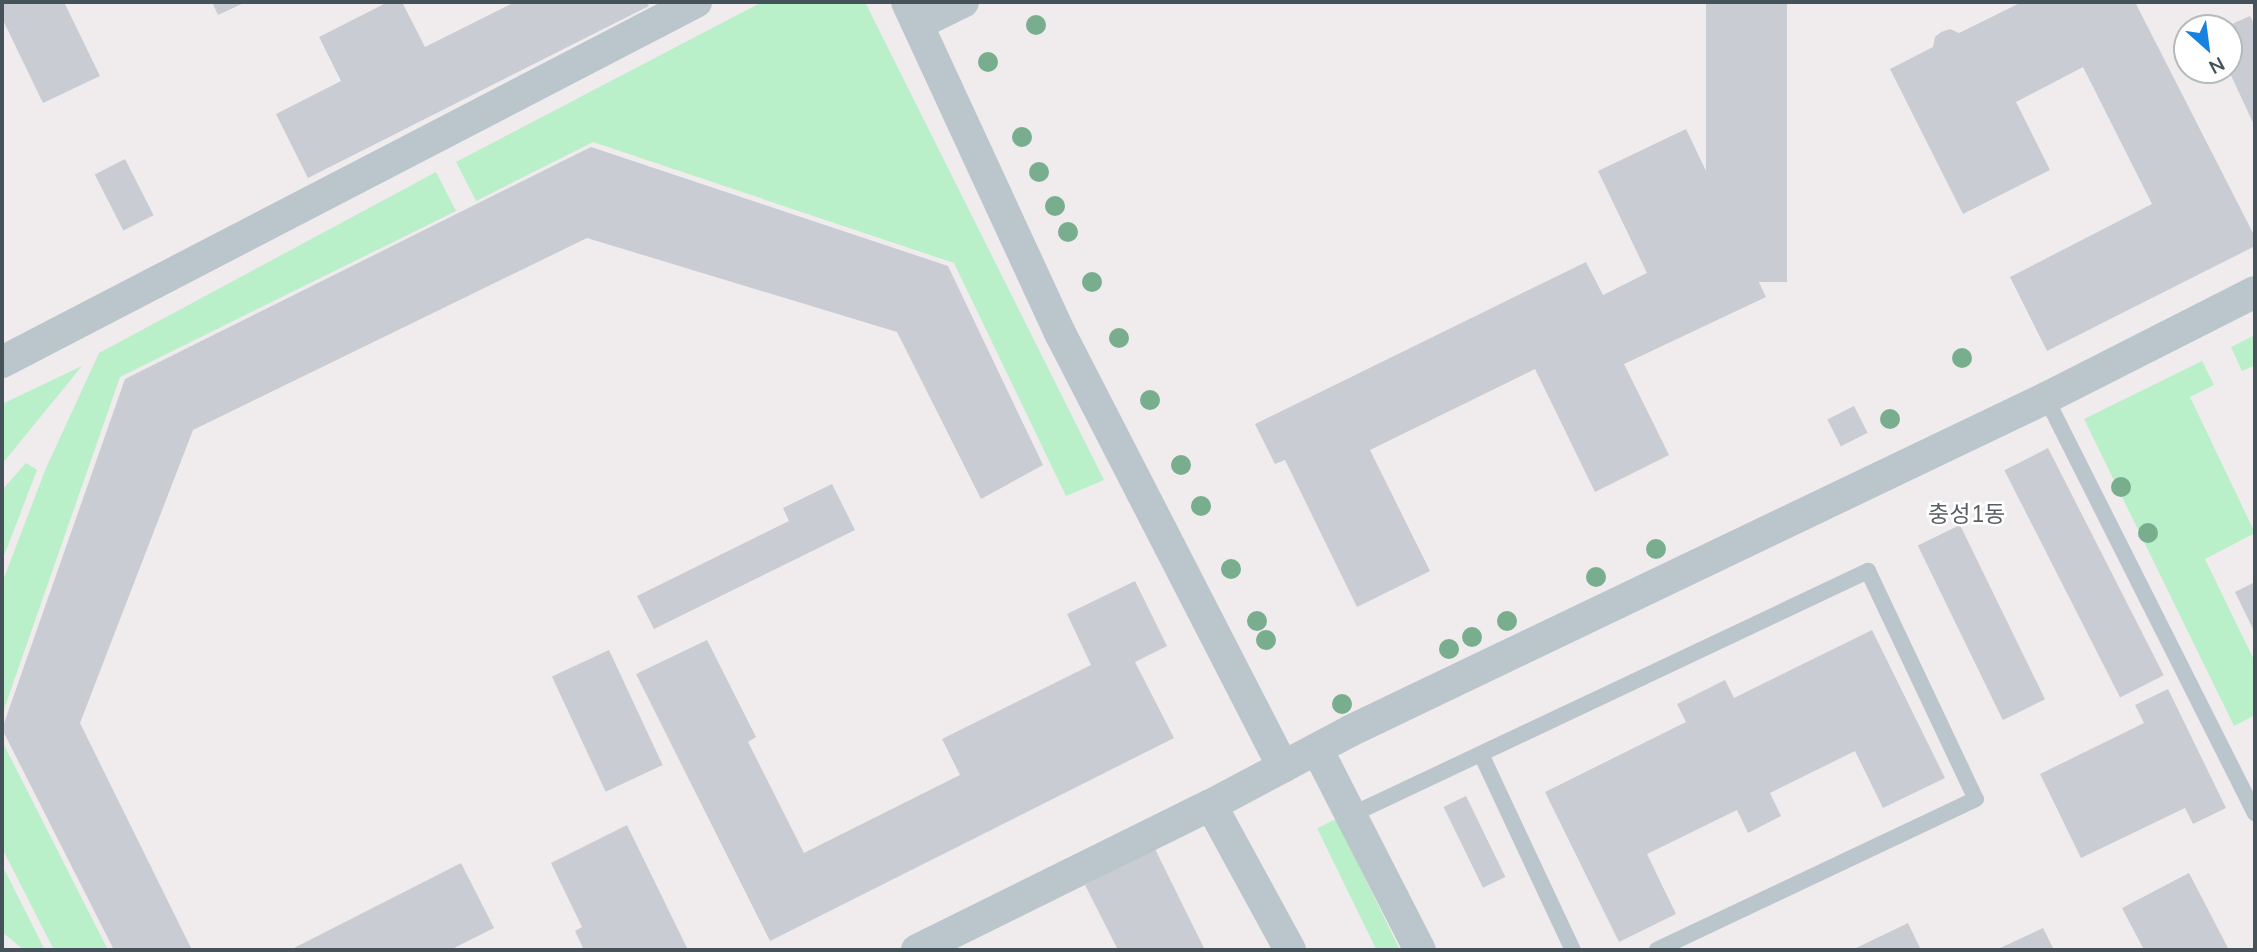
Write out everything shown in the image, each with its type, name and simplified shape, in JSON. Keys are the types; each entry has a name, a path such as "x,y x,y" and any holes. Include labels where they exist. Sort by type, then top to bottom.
{"street":[{"path":"2,362 696,2"},
{"path":"963,2 912,13 1060,333 1283,767"},
{"path":"917,950 1317,749 2046,398 2255,292"},
{"path":"1317,749 1420,950"},
{"path":"1211,804 1290,950"}],"lane":[{"path":"2046,398 2255,813"},
{"path":"1351,815 1868,571 1976,800 1657,950"},
{"path":"1480,754 1573,950"}],"green space":[{"path":"762,2 865,2 1104,480 1066,496 954,263 593,142 476,201 456,162"},
{"path":"436,172 456,211 120,377 2,715 2,583 46,468 99,353"},
{"path":"2255,335 2255,365 2242,371 2231,347"},
{"path":"2202,361 2214,385 2190,397 2255,533 2205,559 2255,662 2255,715 2234,726 2084,419"},
{"path":"82,366 2,464 2,404"},
{"path":"26,463 37,470 2,561 2,490"},
{"path":"2,741 108,950 54,950 2,848"},
{"path":"1336,819 1400,950 1377,950 1317,828"},
{"path":"2,865 45,950 24,950 2,932"}],"building":[{"path":"2,2 64,2 100,76 43,103 2,18"},
{"path":"212,2 246,2 218,15"},
{"path":"388,2 402,2 425,47 515,2 646,2 649,6 308,178 276,114 341,81 319,37"},
{"path":"1706,2 1787,2 1787,282 1706,282"},
{"path":"2022,2 2135,2 2173,76 2173,84 2177,84 2255,237 2255,246 2047,351 2010,277 2152,204 2083,67 2016,102 2050,170 1963,214 1890,69 1933,47 1935,37 1941,32 1950,29 1959,33"},
{"path":"2250,16 2255,26 2255,127 2235,84 2243,84 2243,19"},
{"path":"1686,129 1766,297 1624,364 1669,455 1595,492 1535,369 1370,450 1430,571 1357,607 1285,460 1275,464 1255,424 1586,262 1603,295 1647,273 1598,171"},
{"path":"591,147 948,266 1043,465 981,499 897,332 587,238 193,430 80,723 192,950 114,950 2,729 125,379"},
{"path":"125,159 154,215 123,231 95,174"},
{"path":"1854,406 1868,433 1841,446 1827,420"},
{"path":"2048,448 2164,675 2120,697 2004,470"},
{"path":"832,484 855,530 654,629 637,596 789,521 783,508"},
{"path":"1960,525 2045,699 2003,720 1918,546"},
{"path":"1135,581 1167,646 1135,662 1174,738 770,941 636,674 707,640 756,737 748,742 804,853 960,775 942,739 1091,665 1067,614"},
{"path":"2255,582 2255,633 2235,592"},
{"path":"1872,630 1945,778 1883,808 1855,751 1770,793 1781,816 1748,833 1737,810 1647,854 1676,914 1619,942 1545,792 1686,722 1677,704 1725,680 1734,698"},
{"path":"609,650 663,765 606,792 552,677"},
{"path":"2168,689 2226,808 2193,824 2185,808 2081,858 2040,774 2144,723 2135,705"},
{"path":"1466,796 1505,877 1483,888 1444,807"},
{"path":"627,825 688,950 584,950 575,931 582,927 551,863"},
{"path":"1155,849 1205,950 1118,950 1085,885"},
{"path":"461,863 494,928 450,950 290,950"},
{"path":"2189,873 2229,950 2144,950 2122,908"},
{"path":"1908,923 1921,950 1852,950"},
{"path":"2043,928 2054,950 1996,950"}],"district":[{"name":"충성1동","path":"1967,514"}]}
